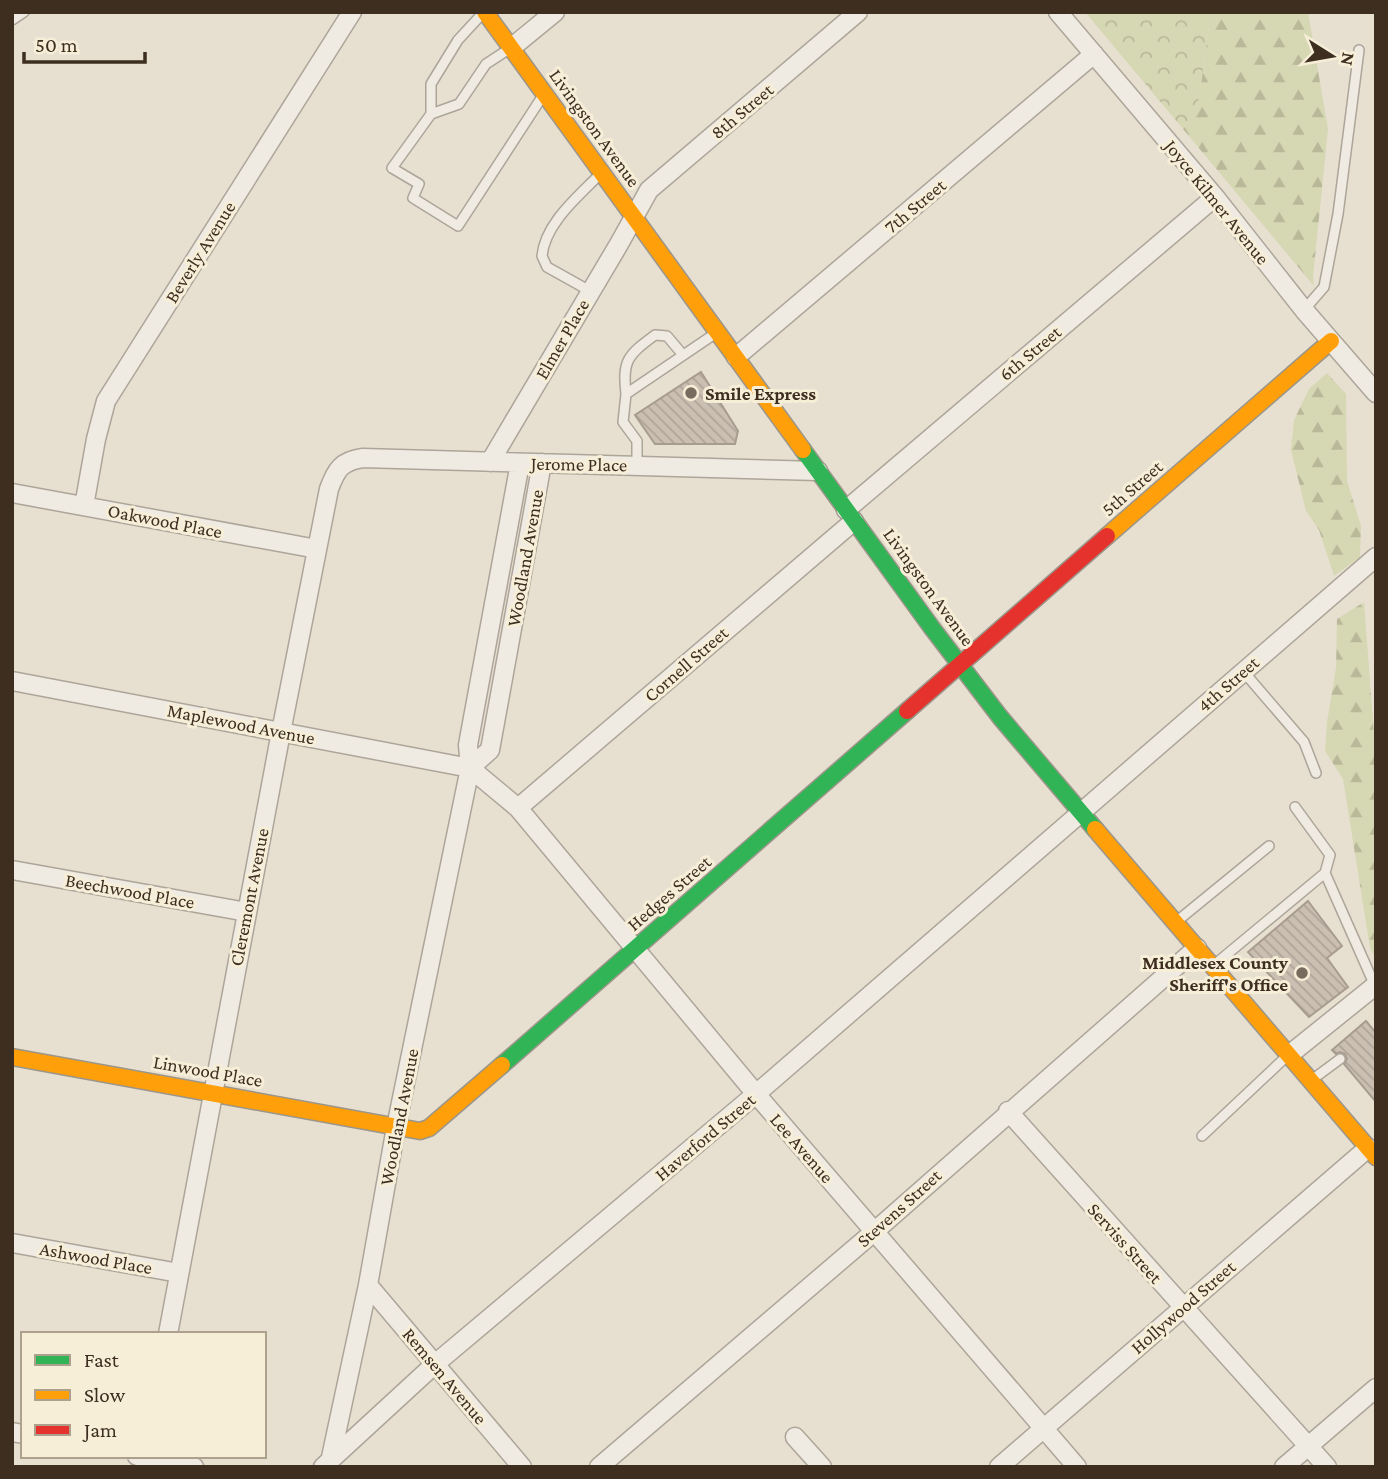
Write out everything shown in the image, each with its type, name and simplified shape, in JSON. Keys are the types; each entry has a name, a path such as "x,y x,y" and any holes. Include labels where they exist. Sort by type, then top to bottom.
{"street":[{"name":"Beverly Avenue","path":"84,506 106,401 352,12"},
{"name":"Livingston Avenue","path":"484,12 1000,717 1310,1081 1371,1146"},
{"path":"511,48 555,12"},
{"name":"8th Street","path":"634,217 649,190 858,12"},
{"name":"Joyce Kilmer Avenue","path":"1058,12 1376,393"},
{"name":"7th Street","path":"736,357 1094,54"},
{"name":"6th Street","path":"850,515 1215,197"},
{"name":"Elmer Place","path":"490,462 634,217"},
{"name":"5th Street","path":"961,666 1331,341"},
{"name":"Jerome Place","path":"342,464 363,458 818,471"},
{"name":"Woodland Avenue","path":"327,1465 368,1284 396,1127 470,768 468,745 520,463"},
{"name":"Woodland Avenue","path":"470,768 490,750 542,463"},
{"name":"Cleremont Avenue","path":"168,1332 317,549 330,489 336,471 342,464"},
{"name":"Oakwood Place","path":"12,493 317,549"},
{"name":"Cornell Street","path":"517,808 850,515"},
{"name":"4th Street","path":"1080,812 1376,557"},
{"name":"Hedges Street","path":"396,1127 420,1131 429,1128 961,666"},
{"name":"Maplewood Avenue","path":"12,681 470,768"},
{"name":"Lee Avenue","path":"470,768 517,808 756,1094 1077,1467"},
{"name":"Haverford Street","path":"327,1465 435,1364 756,1094 1080,812"},
{"name":"Beechwood Place","path":"12,870 247,912"},
{"name":"Stevens Street","path":"599,1467 875,1231 1196,947"},
{"path":"1289,1055 1375,985"},
{"name":"Linwood Place","path":"12,1057 396,1127"},
{"name":"Serviss Street","path":"1008,1111 1327,1467"},
{"name":"Hollywood Street","path":"999,1467 1371,1146"},
{"name":"Ashwood Place","path":"12,1243 179,1273"},
{"name":"Remsen Avenue","path":"368,1284 522,1467"},
{"path":"1284,1467 1376,1388"},
{"path":"795,1437 822,1467"},
{"path":"143,1459 194,1467"}],"lane":[{"path":"12,20 24,12"},
{"path":"484,12 458,40 430,84 430,114 392,168 418,184 412,198 458,226 544,94"},
{"path":"430,114 459,104 486,64 511,48"},
{"path":"1304,310 1324,287 1338,214 1359,50"},
{"path":"590,291 547,267 542,256 545,239 567,208 601,172"},
{"path":"626,394 717,332"},
{"path":"637,465 637,441 623,422 627,361 655,335 667,335 683,355"},
{"path":"1243,671 1304,742 1316,773"},
{"path":"1213,967 1325,873 1330,855 1295,807"},
{"path":"1175,923 1269,846"},
{"path":"1325,873 1375,985"},
{"path":"1202,1136 1289,1055"},
{"path":"1310,1081 1340,1059"}],"green space":[{"path":"1085,12 1211,12 1197,112 1183,129"},
{"path":"1211,12 1308,12 1328,129 1314,286 1183,129 1197,112"},
{"path":"1327,373 1346,394 1347,481 1361,526 1360,557 1334,576 1319,530 1306,511 1291,450 1294,420 1309,389"},
{"path":"1364,602 1376,760 1376,960 1370,948 1343,779 1325,751 1336,668 1337,619"}],"building":[{"name":"Smile Express","path":"701,372 738,431 735,444 655,444 635,415"},
{"name":"Middlesex County Sheriff's Office","path":"1308,901 1342,946 1327,958 1348,987 1309,1017 1248,952"},
{"path":"1366,1021 1376,1033 1376,1102 1344,1064 1347,1059 1345,1054 1336,1054 1332,1050"}],"traffic: fast":[{"path":"803,450 1000,717 1095,829"},
{"path":"502,1065 907,711"}],"traffic: slow":[{"path":"485,12 803,450"},
{"path":"1107,536 1331,341"},
{"path":"1095,829 1376,1157"},
{"path":"12,1057 420,1131 429,1128 502,1065"}],"traffic: jam":[{"path":"907,711 1107,536"}],"place":[{"name":"Smile Express","path":"691,393"},
{"name":"Middlesex County Sheriff's Office","path":"1302,973"}]}
